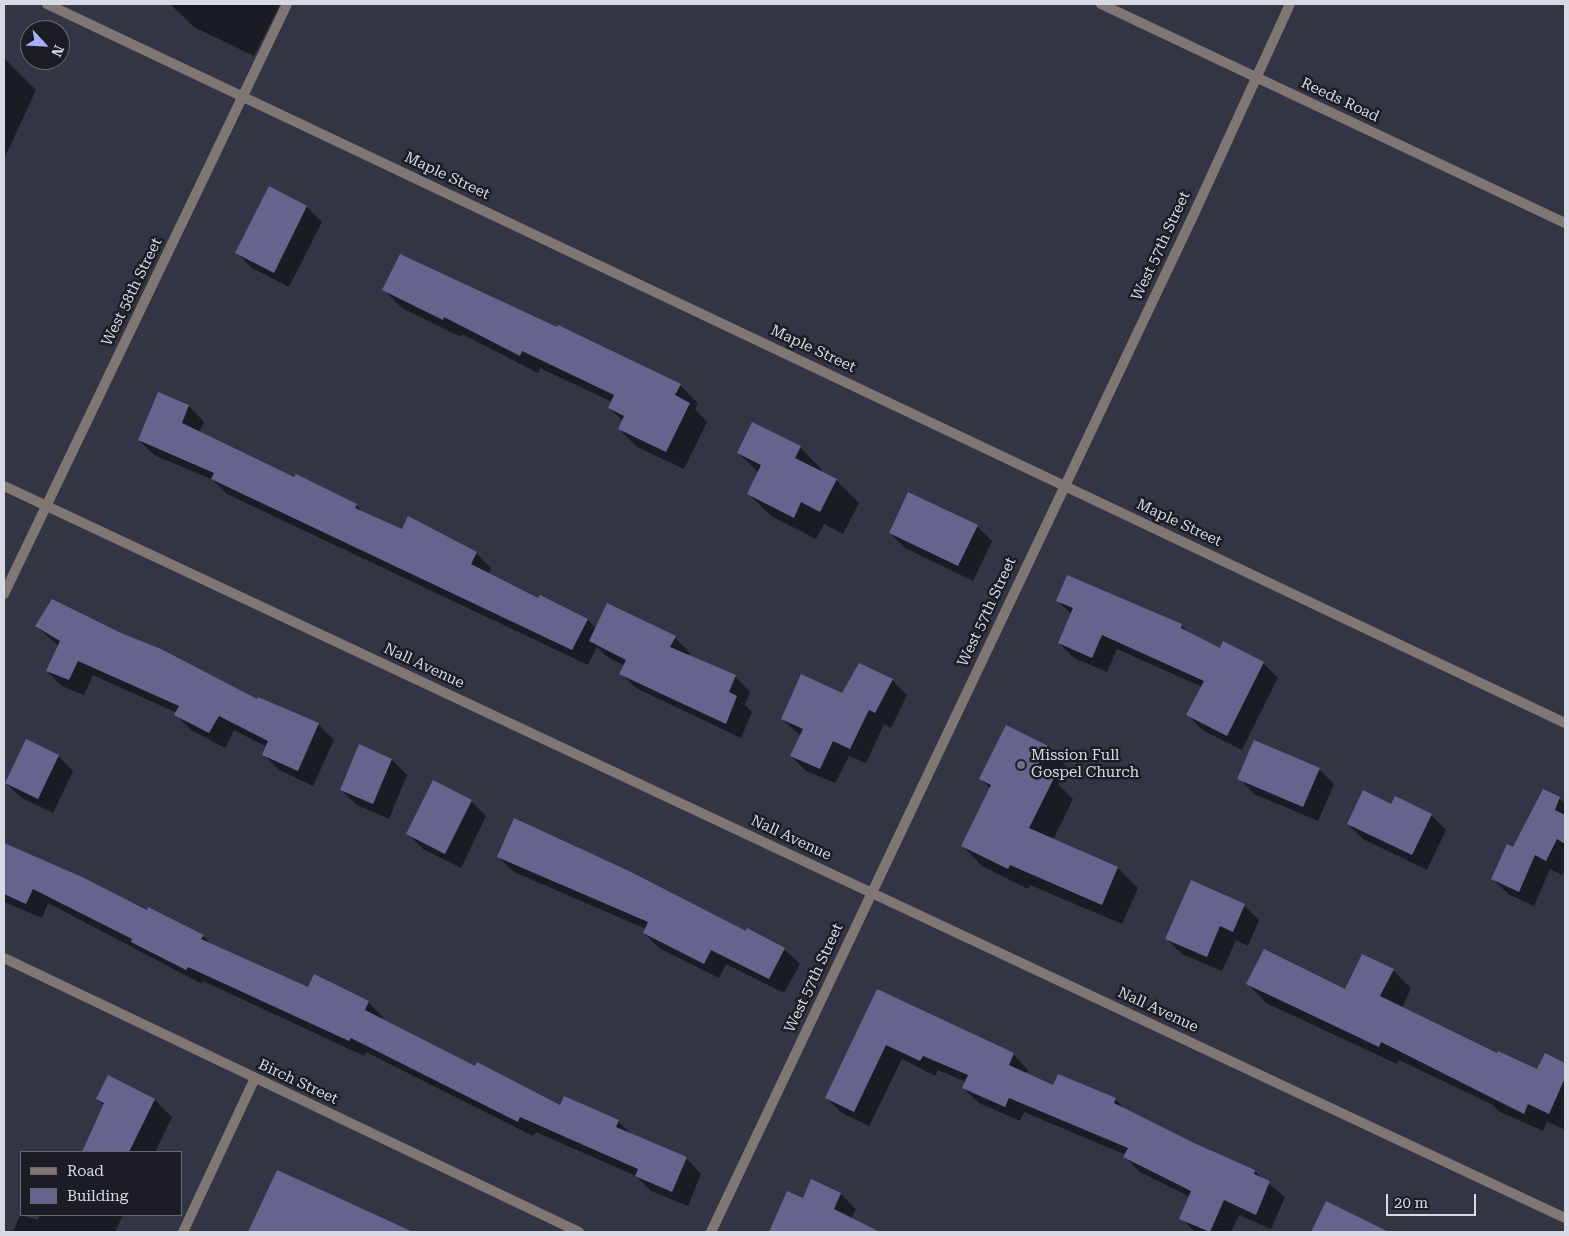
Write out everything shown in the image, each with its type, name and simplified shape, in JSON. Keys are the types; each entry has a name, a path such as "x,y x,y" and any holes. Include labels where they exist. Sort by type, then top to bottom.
{"street":[{"name":"Maple Street","path":"47,4 1565,723"},
{"name":"West 58th Street","path":"4,594 287,4"},
{"name":"Reeds Road","path":"1101,4 1565,223"},
{"name":"West 57th Street","path":"711,1232 1193,216 1290,4"},
{"name":"Nall Avenue","path":"4,486 1565,1218"},
{"name":"Birch Street","path":"4,958 579,1232"},
{"path":"182,1232 256,1078"}],"building":[{"path":"269,186 307,206 274,273 235,253"},
{"path":"400,254 557,327 558,325 681,384 675,395 690,403 666,452 618,429 624,416 608,408 614,395 522,351 520,356 444,317 443,320 382,290"},
{"path":"158,392 189,405 182,423 294,477 296,474 357,504 355,508 402,529 408,516 477,552 471,564 538,598 540,595 588,619 572,650 211,479 214,473 138,440"},
{"path":"752,422 801,446 795,458 837,479 820,512 801,502 794,518 747,494 761,465 737,453"},
{"path":"908,492 978,525 958,566 889,533"},
{"path":"1067,575 1182,624 1181,628 1220,648 1223,641 1264,662 1227,736 1186,715 1204,681 1102,635 1092,658 1058,643 1073,608 1056,601"},
{"path":"52,599 121,633 161,649 257,699 258,697 319,723 298,771 262,755 268,741 219,716 209,733 174,715 179,706 78,661 69,680 46,671 60,641 35,626"},
{"path":"607,603 676,636 670,647 736,675 729,692 737,696 726,724 619,674 626,660 589,641"},
{"path":"859,663 893,679 875,713 869,710 850,749 833,741 820,769 790,756 803,729 781,719 801,674 842,693"},
{"path":"1006,725 1048,746 1036,769 1054,778 1029,828 1118,867 1102,905 1010,865 1008,869 961,846 991,785 979,779"},
{"path":"26,739 59,755 38,799 5,783"},
{"path":"1254,740 1320,768 1303,807 1237,779"},
{"path":"359,744 392,759 373,804 340,790"},
{"path":"433,780 472,800 445,854 406,834"},
{"path":"1543,789 1560,797 1555,810 1565,815 1565,844 1557,839 1546,861 1535,855 1519,892 1491,879 1507,844 1513,847"},
{"path":"1363,790 1391,804 1395,796 1432,814 1412,855 1347,824"},
{"path":"514,818 629,871 746,931 747,928 785,948 769,979 711,950 704,964 643,933 648,922 497,857"},
{"path":"4,843 82,877 147,910 148,907 204,935 201,939 308,987 314,974 369,1001 365,1010 475,1066 477,1062 560,1105 564,1096 619,1120 616,1127 687,1157 672,1192 635,1176 638,1169 520,1117 518,1122 351,1038 349,1041 188,967 186,970 131,942 132,939 33,889 26,904 4,894"},
{"path":"1191,880 1245,904 1233,932 1220,926 1207,957 1165,939"},
{"path":"1264,949 1345,989 1362,954 1394,969 1380,996 1497,1053 1498,1051 1537,1069 1545,1053 1565,1063 1565,1078 1549,1114 1528,1104 1524,1114 1381,1042 1379,1047 1246,984"},
{"path":"877,989 1014,1053 1009,1065 1053,1085 1058,1074 1116,1098 1114,1103 1194,1143 1255,1170 1254,1174 1270,1181 1256,1215 1224,1200 1210,1232 1179,1219 1191,1191 1123,1157 1128,1148 1009,1098 1005,1107 962,1088 968,1075 923,1056 920,1061 886,1045 854,1112 825,1098"},
{"path":"108,1075 155,1099 129,1151 82,1151 104,1103 96,1099"},
{"path":"277,1170 328,1193 413,1232 248,1232"},
{"path":"811,1179 841,1193 834,1209 880,1232 769,1232 787,1191 803,1198"},
{"path":"1326,1201 1389,1232 1311,1232"}],"place":[{"name":"Mission Full Gospel Church","path":"1021,765"}]}
